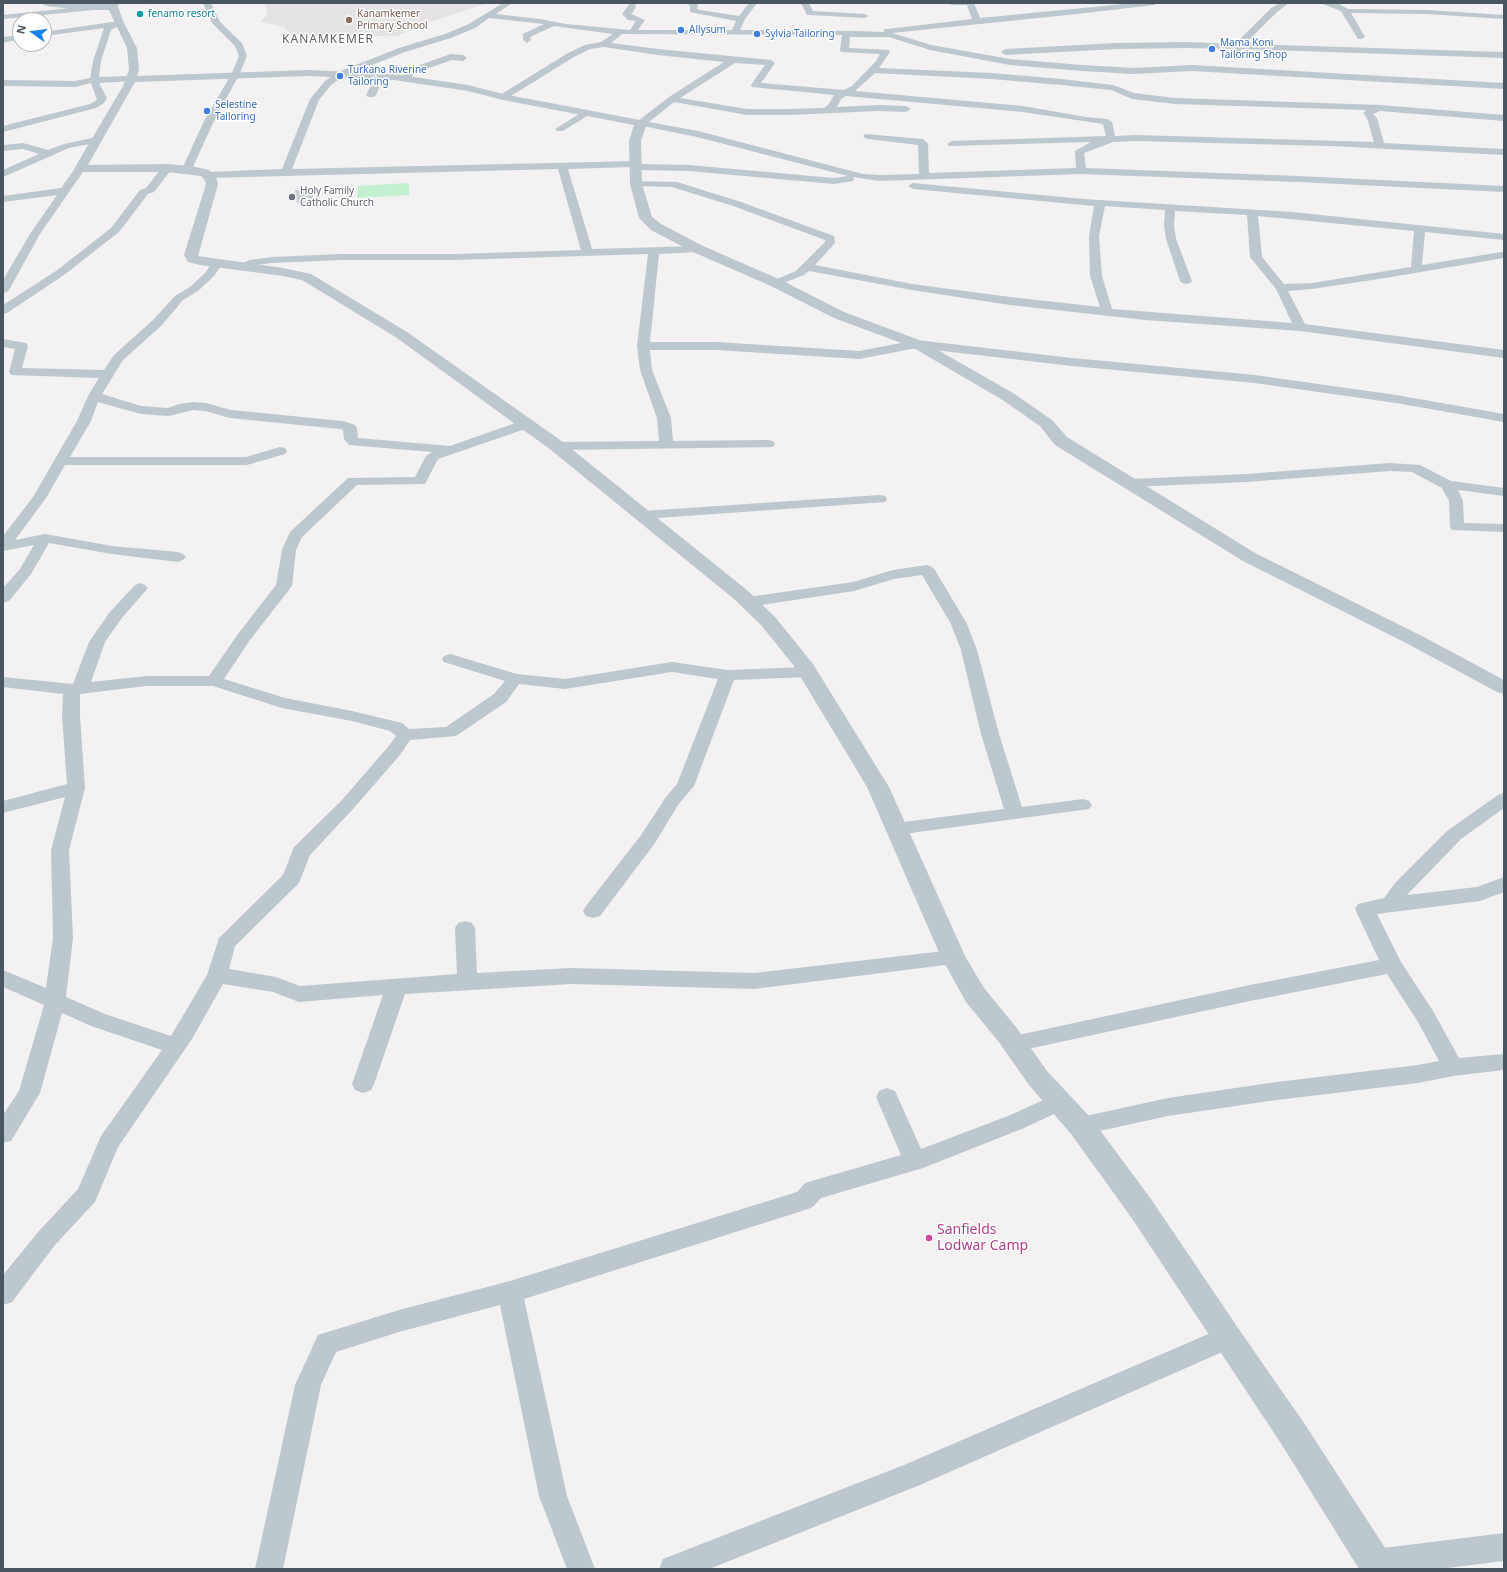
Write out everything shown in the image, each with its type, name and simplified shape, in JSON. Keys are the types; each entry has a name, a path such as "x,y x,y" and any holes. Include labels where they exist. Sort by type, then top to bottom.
{"street":[{"path":"46,3 100,8"},
{"path":"188,169 215,110 242,61 243,52 236,41 216,23 207,3"},
{"path":"286,172 315,99 328,84 342,74 402,50 448,36 472,26 508,3"},
{"path":"691,3 694,5 693,10 699,12 742,19"},
{"path":"735,33 742,19 753,3"},
{"path":"805,3 810,13 865,12 869,32"},
{"path":"952,3 970,3 977,21"},
{"path":"846,34 1077,12 1154,3"},
{"path":"1236,46 1244,41 1252,30 1274,10 1285,3"},
{"path":"1324,3 1333,4 1345,11 1361,37"},
{"path":"632,32 640,20 631,18 626,14 631,9 633,4"},
{"path":"3,17 100,8 114,5 119,23 133,51 134,62 128,86 97,140 80,169 35,234 3,290"},
{"path":"1345,11 1427,12 1504,18"},
{"path":"489,16 620,32 890,35 964,54 1010,62 1082,68 1134,71 1192,68 1504,86"},
{"path":"1485,16 1504,25"},
{"path":"52,33 119,23"},
{"path":"3,130 93,106 101,101 102,98 94,80 97,61 107,29 119,23"},
{"path":"527,40 526,36 552,24"},
{"path":"604,44 620,32"},
{"path":"827,110 833,106 837,97 855,88 879,63 886,52 844,50 846,34"},
{"path":"503,97 571,54 588,47 604,44 658,52 771,63 755,85 847,92 1023,109 1086,120"},
{"path":"964,54 1116,46 1187,45 1503,54"},
{"path":"1235,71 1239,60 1236,46"},
{"path":"403,78 417,69 451,57 463,58"},
{"path":"733,60 672,99 641,123 635,141 636,184 643,211 650,223 698,249 776,283 839,316 916,344 1007,396 1046,423 1060,441 1131,483 1249,557 1408,636 1504,688"},
{"path":"872,70 992,76 1060,82 1113,88 1132,96 1175,101 1426,110 1504,118"},
{"path":"3,83 75,84 94,80 235,75 342,74 380,76 468,88 584,114 698,134 863,177 924,177 1080,172 1298,179 1504,189"},
{"path":"371,95 380,76"},
{"path":"672,99 747,112 789,112 882,108 918,110"},
{"path":"1346,107 1372,119"},
{"path":"1375,108 1368,113 1372,119 1380,146"},
{"path":"560,129 584,114"},
{"path":"1020,118 1107,122 1111,139"},
{"path":"868,136 920,142 923,144 924,177"},
{"path":"1080,172 1080,151 1111,139"},
{"path":"952,144 1111,139 1266,141 1504,152"},
{"path":"3,174 48,153 67,146 97,140"},
{"path":"3,148 23,146 48,153"},
{"path":"562,165 588,254"},
{"path":"208,175 562,165 636,165 689,168 834,181 863,177"},
{"path":"3,310 60,273 115,230 144,192 150,190 167,168"},
{"path":"80,169 167,168 188,169 203,172 208,175 212,184 191,255 192,258 217,264 243,266 295,274 316,282 402,335 557,446 748,602 784,639 807,672 878,787 953,957 975,995 1014,1044 1038,1078 1081,1126 1142,1208 1227,1338 1293,1434 1377,1566 1504,1548"},
{"path":"879,178 894,184 1100,203 1292,215 1504,237"},
{"path":"636,184 673,184 737,204 830,238 830,243 807,267 800,272 776,283"},
{"path":"3,199 65,191"},
{"path":"1100,203 1094,236 1096,276 1106,312"},
{"path":"1170,208 1169,225 1171,239 1186,281"},
{"path":"1252,213 1256,256 1281,288 1300,326"},
{"path":"1416,270 1420,229"},
{"path":"243,266 254,262 272,260 342,257 455,257 588,254 698,249"},
{"path":"654,251 652,279 643,346 646,370 664,418 666,444"},
{"path":"1281,288 1312,286 1503,256"},
{"path":"3,546 39,498 84,421 94,396 123,353 157,323 179,298 194,289 210,274 217,264"},
{"path":"807,267 936,291 1010,301 1106,312 1233,323 1300,326 1504,354"},
{"path":"3,343 22,346 15,372 108,374"},
{"path":"643,346 716,346 859,355 916,344 1072,362 1255,379 1396,399 1504,418"},
{"path":"94,396 141,410 169,412 179,408 194,406 206,407 230,414 343,425 350,428 351,439 354,442 452,449"},
{"path":"214,681 244,637 284,586 289,550 295,535 353,481 420,481 432,456 526,424"},
{"path":"557,446 768,444"},
{"path":"62,461 243,461 280,451"},
{"path":"1131,483 1246,478 1390,467 1415,468 1448,485 1504,492"},
{"path":"1448,485 1456,501 1457,527 1504,528"},
{"path":"643,515 880,498"},
{"path":"3,546 45,538 112,550 178,557"},
{"path":"3,598 26,571 45,538"},
{"path":"748,602 854,586 893,575 926,570 959,624 969,650 990,734 1015,814"},
{"path":"3,1134 29,1093 55,1001 62,938 60,850 76,788 71,716 76,689 97,642 115,616 140,588"},
{"path":"450,659 515,679 565,684 672,667 728,675 807,672"},
{"path":"594,911 648,839 672,802 685,786 728,675"},
{"path":"3,682 76,689 146,681 214,681 282,703 352,716 396,727 405,735 450,732 500,698 515,679"},
{"path":"3,1294 47,1238 87,1195 109,1143 185,1033 217,975 226,943 292,878 301,852 347,805 394,751 405,735"},
{"path":"3,808 76,788"},
{"path":"1390,904 1402,888 1454,836 1504,799"},
{"path":"896,829 1083,805"},
{"path":"1453,1067 1426,1018 1392,965 1364,909 1390,904 1480,894 1504,884"},
{"path":"465,928 467,981"},
{"path":"217,975 276,985 299,994 467,981 571,976 754,981 953,957"},
{"path":"1014,1044 1250,993 1392,965"},
{"path":"3,978 98,1020 176,1046"},
{"path":"363,1084 397,986"},
{"path":"1081,1126 1168,1107 1269,1092 1418,1074 1453,1067 1504,1062"},
{"path":"887,1097 915,1161"},
{"path":"269,1569 308,1385 327,1343 399,1321 510,1292 805,1200 813,1190 915,1161 1016,1122 1059,1102"},
{"path":"510,1292 552,1496 581,1569"},
{"path":"674,1569 910,1476 1227,1338"}],"shaded area":[{"name":"Kanamkemer Primary School","path":"265,3 488,3 439,19 397,36 347,36 292,35 284,27 261,22 267,14"}],"green space":[{"path":"409,183 409,195 357,198 358,186"}],"building":[{"path":"315,189 312,202 297,203 295,190"}],"place":[{"name":"fenamo resort","path":"140,14"},
{"name":"Kanamkemer Primary School","path":"349,20"},
{"name":"Allysum","path":"681,30"},
{"name":"Sylvia Tailoring","path":"757,34"},
{"name":"Mama Koni Tailoring Shop","path":"1212,49"},
{"name":"Turkana Riverine Tailoring","path":"340,76"},
{"name":"Selestine Tailoring","path":"207,111"},
{"name":"Holy Family Catholic Church","path":"292,197"},
{"name":"Sanfields Lodwar Camp","path":"929,1238"}],"district":[{"name":"KANAMKEMER","path":"328,40"}]}
